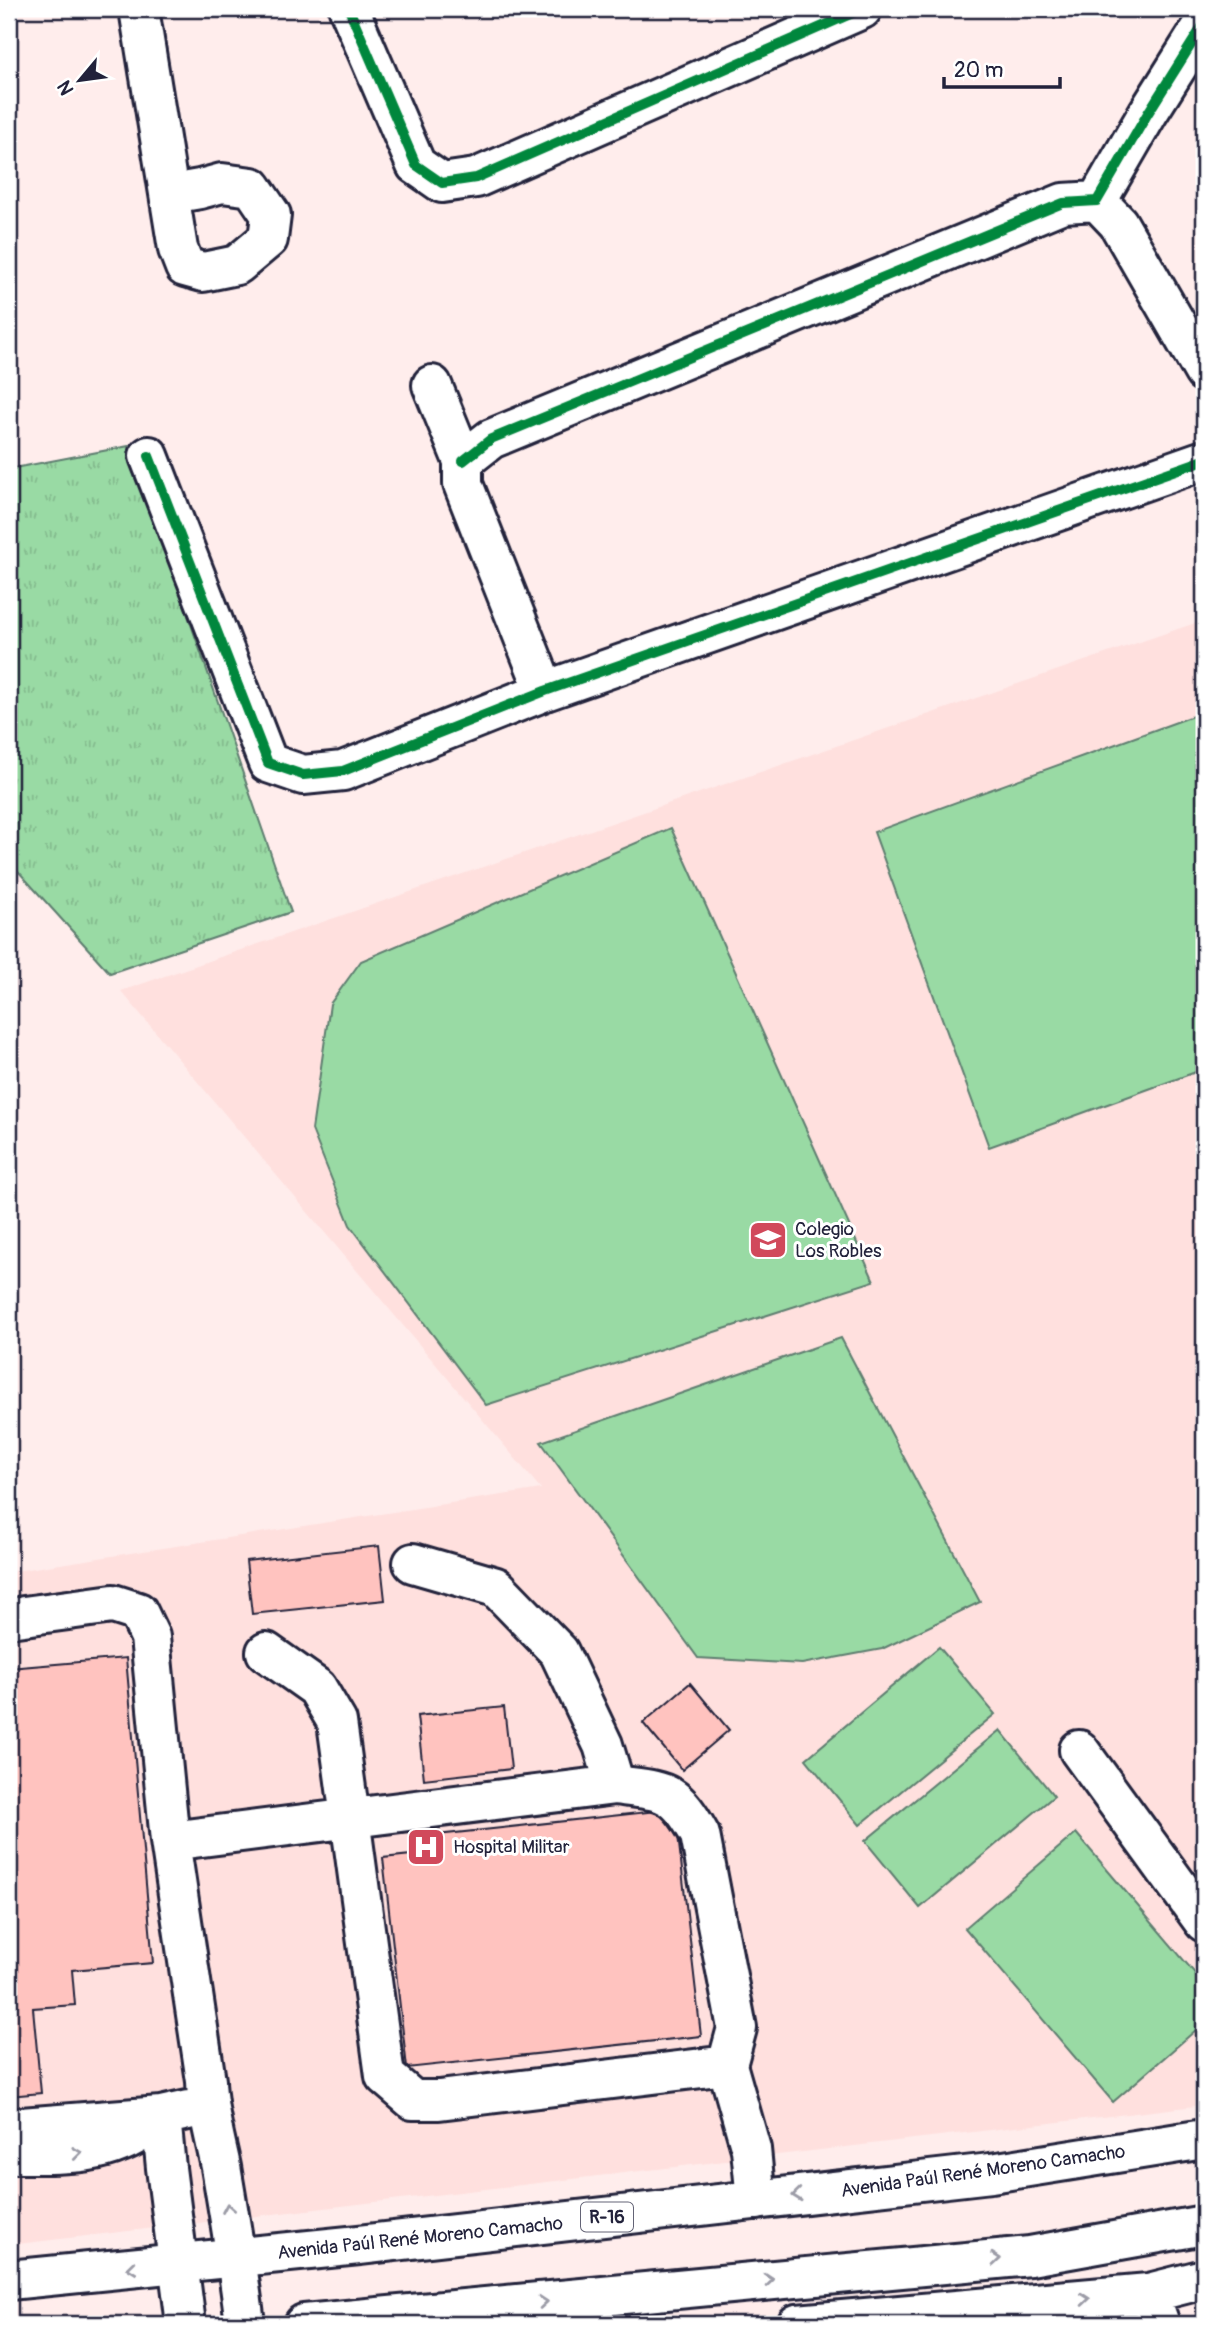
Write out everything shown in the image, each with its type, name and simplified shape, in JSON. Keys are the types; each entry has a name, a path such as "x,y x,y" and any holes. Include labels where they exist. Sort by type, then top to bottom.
{"street":[{"path":"139,9 170,194"},
{"path":"349,9 416,165 442,183 476,178 862,9"},
{"path":"1097,201 1204,24"},
{"path":"463,461 491,439 1063,203 1097,201 1118,223 1204,372"},
{"path":"432,385 463,461 463,484 545,691"},
{"path":"149,456 268,763 303,775 343,771 545,691 1204,460"},
{"path":"413,1563 496,1587 559,1652 603,1745 615,1785"},
{"path":"9,1618 113,1604 138,1612 150,1637 170,1841 206,2081 207,2106 237,2258 245,2324"},
{"path":"266,1652 317,1688 337,1721 384,2076 413,2100 439,2100 727,2065"},
{"path":"1079,1750 1204,1922"},
{"path":"170,1841 615,1785 664,1791 686,1809 700,1835 737,2028 727,2065 751,2148 755,2200"},
{"path":"9,2128 161,2116 207,2106"},
{"path":"9,2154 78,2154 131,2139 161,2116"},
{"path":"161,2116 186,2324"},
{"name":"Avenida Paúl René Moreno Camacho","path":"9,2280 237,2258 991,2173 1204,2139"},
{"path":"304,2324 1030,2256 1204,2225"},
{"path":"797,2324 1154,2309 1204,2279"}],"shaded area":[{"name":"Colegio Los Robles","path":"1204,620 1204,2105 9,2245 9,1572 541,1489 121,991"}],"green space":[{"path":"129,446 291,912 110,973 9,861 9,469"},
{"path":"1204,712 1204,1069 989,1147 874,832"},
{"path":"671,828 874,1281 486,1405 350,1225 312,1130 330,1004 361,961"},
{"path":"841,1338 980,1602 882,1649 802,1664 698,1658 541,1442"},
{"path":"939,1647 995,1714 860,1825 806,1759"},
{"path":"1000,1730 1054,1796 920,1908 865,1841"},
{"path":"1076,1833 1204,1984 1204,2023 1113,2102 965,1928"}],"building":[{"path":"379,1546 385,1600 252,1614 246,1561"},
{"path":"126,1658 153,1963 72,1970 75,2005 33,2008 41,2093 9,2096 9,1668"},
{"path":"690,1683 729,1730 682,1770 643,1723"},
{"path":"504,1707 511,1769 424,1779 417,1716"},
{"path":"675,1809 701,2036 407,2068 383,1858 430,1853 428,1836"}],"cycle path":[{"path":"349,9 416,165 442,183 476,178 862,9"},
{"path":"463,461 491,439 1063,203 1097,201 1204,24"},
{"path":"149,456 268,763 303,775 343,771 545,691 1204,460"}],"place":[{"name":"Colegio Los Robles","path":"768,1240"},
{"name":"Hospital Militar","path":"426,1847"}]}
